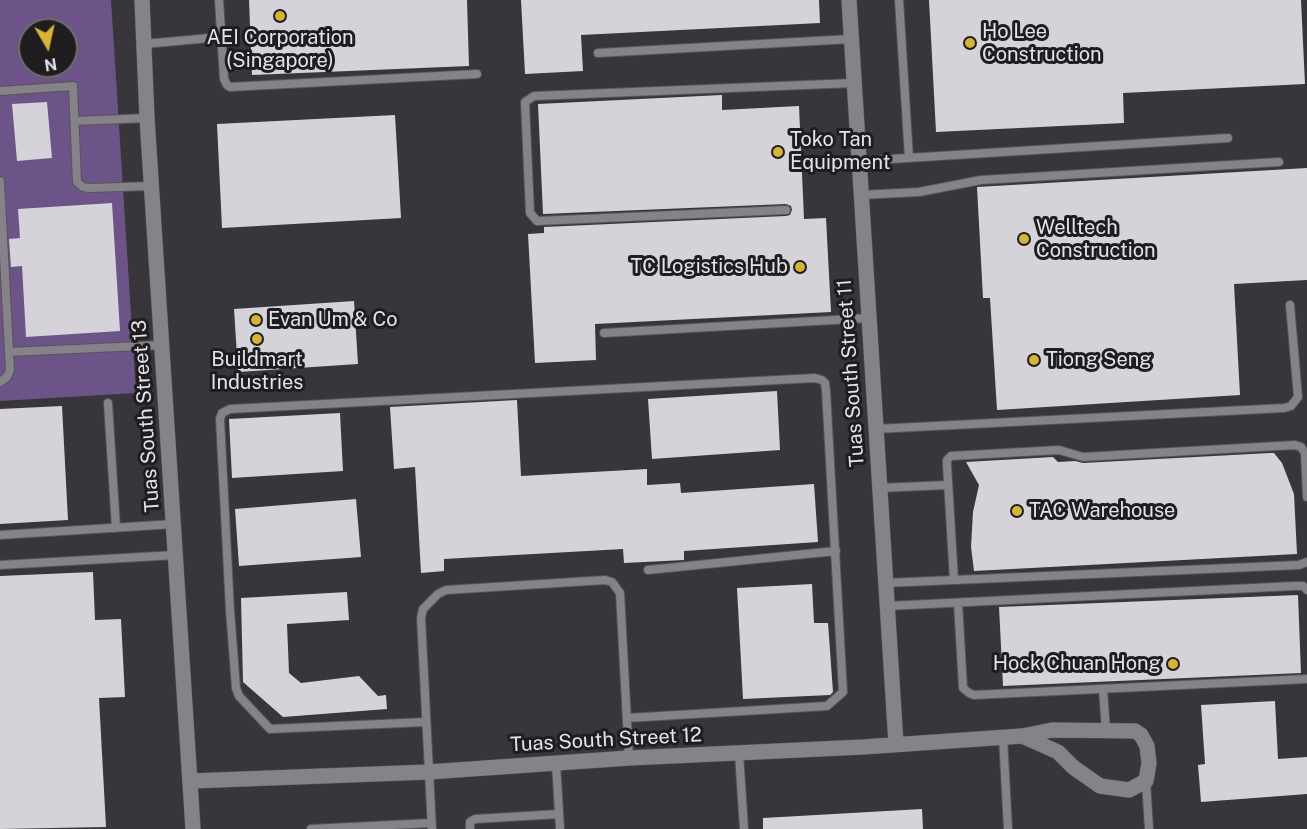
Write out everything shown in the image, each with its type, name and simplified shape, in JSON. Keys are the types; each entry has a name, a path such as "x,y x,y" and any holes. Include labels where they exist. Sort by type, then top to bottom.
{"street":[{"name":"Tuas South Street 13","path":"142,0 147,118 193,829"},
{"name":"Tuas South Street 11","path":"849,0 896,744"},
{"name":"Tuas South Street 12","path":"191,781 428,772 629,758 1022,736 1052,730 1135,731 1141,735 1147,746 1149,763 1146,781 1129,790 1100,786 1058,752 1022,736"}],"lane":[{"path":"219,0 224,79 230,87 477,74"},
{"path":"899,0 909,158"},
{"path":"144,44 221,37"},
{"path":"598,53 851,39"},
{"path":"786,210 537,221 530,213 525,102 534,96 854,83"},
{"path":"0,91 73,86 77,182 89,188 152,186"},
{"path":"75,121 147,118"},
{"path":"859,161 1228,138"},
{"path":"861,195 919,192 981,180 1279,162"},
{"path":"0,181 3,288 10,370 8,377 0,382"},
{"path":"876,429 1291,406 1298,397 1290,305"},
{"path":"604,333 869,318"},
{"path":"9,352 162,345"},
{"path":"425,722 270,729 239,696 236,688 230,610 220,419 225,410 803,379 822,380 826,391 843,692 830,705 627,718"},
{"path":"108,403 116,528"},
{"path":"954,580 947,460 951,456 1059,450 1083,457 1295,445 1301,447 1305,453 1307,497"},
{"path":"879,488 948,485"},
{"path":"0,535 174,524"},
{"path":"648,570 836,551"},
{"path":"0,565 176,555"},
{"path":"885,583 1299,565 1307,562"},
{"path":"311,829 432,826 421,618 423,609 438,594 446,590 605,580 618,587 629,758"},
{"path":"887,606 1294,586 1303,586 1307,590"},
{"path":"958,603 963,688 974,695 1307,679"},
{"path":"1103,688 1106,731"},
{"path":"1003,737 1008,829"},
{"path":"739,753 744,829"},
{"path":"556,763 560,829"},
{"path":"1146,781 1149,829"},
{"path":"470,829 470,822 475,819 559,814"}],"shaded area":[{"path":"0,0 111,0 136,393 0,401"}],"building":[{"path":"249,0 467,0 469,66 252,75"},
{"path":"521,0 819,0 820,23 581,35 583,71 525,74"},
{"path":"929,0 1301,0 1305,84 1123,93 1124,123 936,132"},
{"path":"722,95 722,110 799,106 804,219 826,218 831,312 595,324 596,360 535,363 528,234 544,233 544,227 786,216 790,215 792,210 791,206 786,204 543,214 538,104"},
{"path":"47,102 52,158 17,161 12,104"},
{"path":"395,115 401,218 222,228 217,124"},
{"path":"1307,168 1307,280 1234,284 1240,395 997,410 990,298 983,298 977,187"},
{"path":"112,203 120,331 26,337 22,266 11,267 9,239 20,238 18,209"},
{"path":"354,301 358,364 238,372 234,309"},
{"path":"777,391 780,450 652,459 648,399"},
{"path":"517,400 521,476 647,469 647,485 680,483 681,493 814,484 818,542 684,551 684,560 624,563 623,549 444,559 444,571 421,573 415,467 394,469 390,407"},
{"path":"62,406 68,520 0,524 0,409"},
{"path":"340,413 343,471 232,478 229,419"},
{"path":"1274,453 1282,463 1294,494 1297,554 974,571 971,547 973,512 979,485 966,462 1053,457 1058,462 1083,463"},
{"path":"356,499 361,557 239,566 235,509"},
{"path":"93,572 95,620 121,619 125,697 99,698 106,827 0,829 0,576"},
{"path":"812,584 814,623 828,623 833,692 830,695 743,699 737,588"},
{"path":"347,592 349,620 287,624 289,673 301,683 359,676 378,696 386,695 387,709 283,717 243,682 241,598"},
{"path":"1298,595 1301,673 1003,686 999,607"},
{"path":"1275,701 1278,759 1307,757 1307,794 1201,802 1198,765 1205,764 1201,705"},
{"path":"922,809 923,829 763,829 763,818"}],"place":[{"name":"AEI Corporation (Singapore)","path":"280,16"},
{"name":"Ho Lee Construction","path":"970,43"},
{"name":"Toko Tan Equipment","path":"778,152"},
{"name":"Welltech Construction","path":"1024,239"},
{"name":"TC Logistics Hub","path":"800,267"},
{"name":"Evan Um & Co","path":"256,320"},
{"name":"Buildmart Industries","path":"257,339"},
{"name":"Tiong Seng","path":"1034,360"},
{"name":"TAC Warehouse","path":"1017,511"},
{"name":"Hock Chuan Hong","path":"1173,664"}]}
